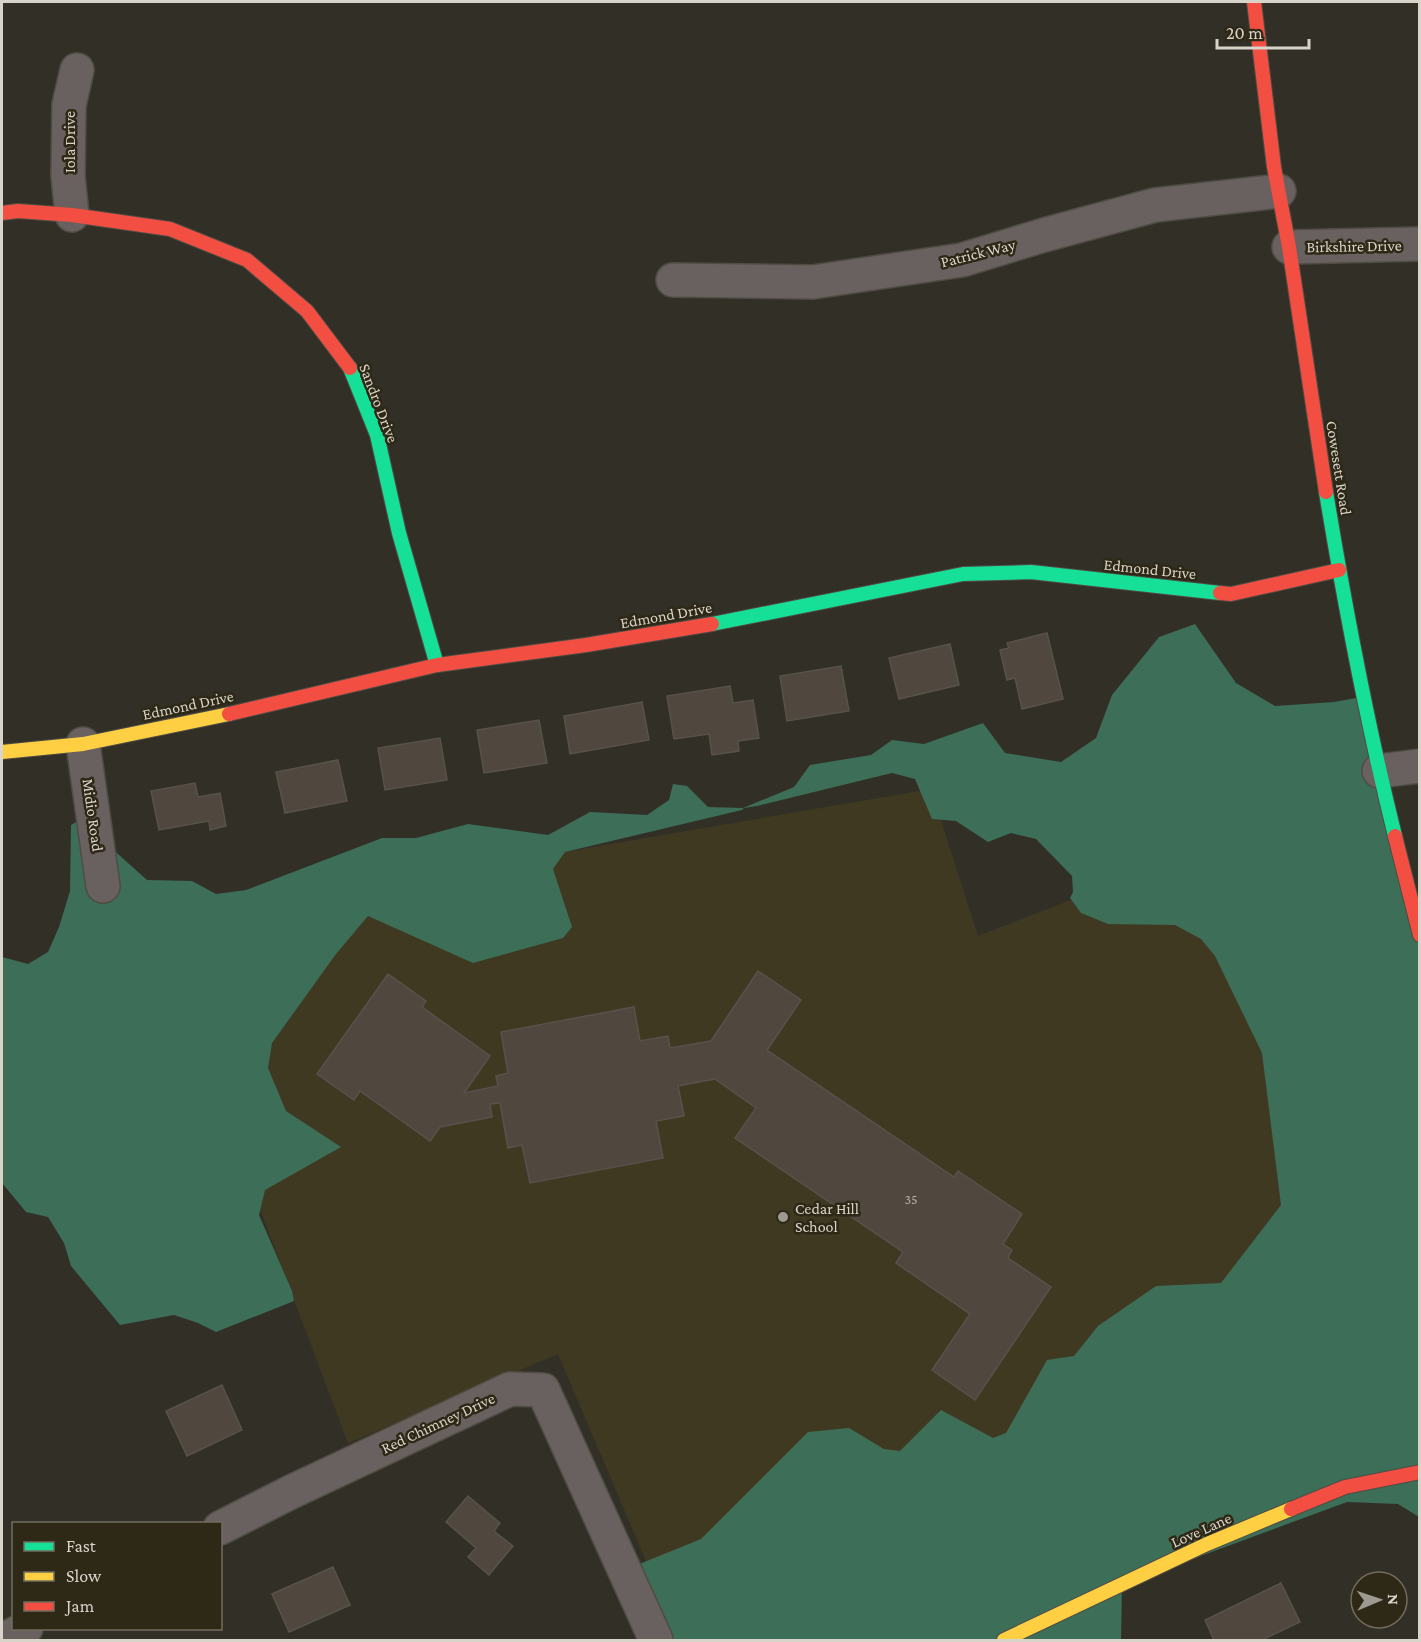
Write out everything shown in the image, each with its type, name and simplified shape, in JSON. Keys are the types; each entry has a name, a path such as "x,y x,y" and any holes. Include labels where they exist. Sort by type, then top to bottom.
{"street":[{"name":"Cowesett Road","path":"1254,2 1274,167 1289,247 1317,440 1339,570 1379,771 1419,935"},
{"name":"Iola Drive","path":"72,215 68,176 69,105 77,70"},
{"name":"Patrick Way","path":"673,280 813,282 962,260 1044,234 1155,205 1279,191"},
{"name":"Sandro Drive","path":"2,213 18,211 72,215 170,229 247,260 307,311 350,367 377,435 399,533 437,665"},
{"name":"Birkshire Drive","path":"1289,247 1419,244"},
{"name":"Edmond Drive","path":"2,752 83,744 190,723 437,665 586,645 735,620 963,574 1031,572 1231,594 1339,570"},
{"name":"Midio Road","path":"83,744 102,886"},
{"path":"1379,771 1419,766"},
{"name":"Red Chimney Drive","path":"222,1527 510,1389 543,1390 656,1641"},
{"name":"Love Lane","path":"1004,1641 1207,1544 1345,1487 1419,1472"},
{"path":"3,1641 24,1630"}],"shaded area":[{"name":"Cedar Hill School","path":"931,789 978,936 1174,860 1263,1001 1305,1231 1010,1493 674,1627 558,1354 348,1443 258,1204 246,1020 321,894"}],"green space":[{"path":"1195,624 1236,683 1275,706 1334,702 1367,696 1419,928 1419,1517 1398,1504 1347,1502 1122,1585 1121,1640 658,1640 637,1565 701,1539 808,1432 849,1428 884,1449 900,1451 941,1410 993,1438 1006,1433 1047,1360 1074,1356 1098,1326 1156,1286 1221,1283 1281,1205 1262,1053 1215,956 1201,939 1175,925 1108,924 1081,913 1070,898 1073,892 1072,876 1036,839 1011,833 988,842 956,821 932,819 915,779 892,773 565,852 553,869 572,927 563,938 473,963 368,916 336,954 272,1043 268,1068 286,1111 341,1147 265,1190 259,1215 292,1291 294,1301 216,1332 174,1315 120,1325 71,1266 64,1243 48,1217 26,1212 2,1183 2,957 28,964 48,952 59,927 70,891 71,825 80,820 147,880 192,881 216,894 246,890 382,838 416,838 468,824 548,835 590,812 647,815 669,800 673,784 687,786 708,807 743,808 794,787 810,765 871,755 892,740 924,744 983,723 1005,753 1061,762 1096,738 1112,695 1159,637"}],"building":[{"path":"1047,633 1063,699 1022,709 1015,678 1007,680 1000,650 1009,648 1007,643"},
{"path":"950,644 959,685 899,699 889,658"},
{"path":"841,666 849,711 787,721 780,676"},
{"path":"730,686 733,703 753,700 759,738 738,741 739,751 712,755 709,734 674,739 667,696"},
{"path":"642,702 649,740 570,754 564,716"},
{"path":"539,720 547,763 484,773 477,730"},
{"path":"440,738 447,780 385,790 378,748"},
{"path":"338,760 347,801 285,813 276,772"},
{"path":"195,783 198,797 220,793 226,826 210,830 209,821 159,830 151,791"},
{"path":"758,971 801,1000 767,1050 954,1177 958,1171 1022,1214 1003,1244 1012,1250 1008,1258 1051,1287 975,1400 932,1370 970,1314 896,1263 903,1252 735,1138 756,1108 715,1079 678,1086 684,1116 656,1121 663,1158 530,1183 522,1145 508,1148 500,1103 490,1104 492,1117 440,1127 430,1141 360,1091 354,1100 317,1074 388,974 426,1001 422,1007 490,1056 464,1093 498,1086 496,1076 508,1073 501,1032 634,1007 640,1041 668,1036 670,1048 711,1041"},
{"path":"222,1385 242,1430 187,1456 166,1411"},
{"path":"468,1496 500,1523 494,1531 513,1546 489,1575 468,1557 476,1548 446,1522"},
{"path":"333,1567 350,1605 289,1632 272,1594"},
{"path":"1281,1583 1300,1622 1262,1640 1214,1640 1205,1620"}],"traffic: fast":[{"path":"350,368 377,435 399,533 437,665"},
{"path":"1326,492 1357,665 1395,836"},
{"path":"712,624 963,574 1031,572 1220,593"}],"traffic: slow":[{"path":"2,752 83,744 229,714"},
{"path":"1004,1640 1207,1544 1291,1509"}],"traffic: jam":[{"path":"1254,2 1274,167 1289,247 1326,492"},
{"path":"2,213 18,211 72,215 170,229 247,260 307,311 350,368"},
{"path":"1220,593 1231,594 1339,570"},
{"path":"229,714 437,665 586,645 712,624"},
{"path":"1395,836 1420,935"},
{"path":"1291,1509 1345,1487 1420,1472"}],"place":[{"name":"Cedar Hill School","path":"783,1217"}]}
